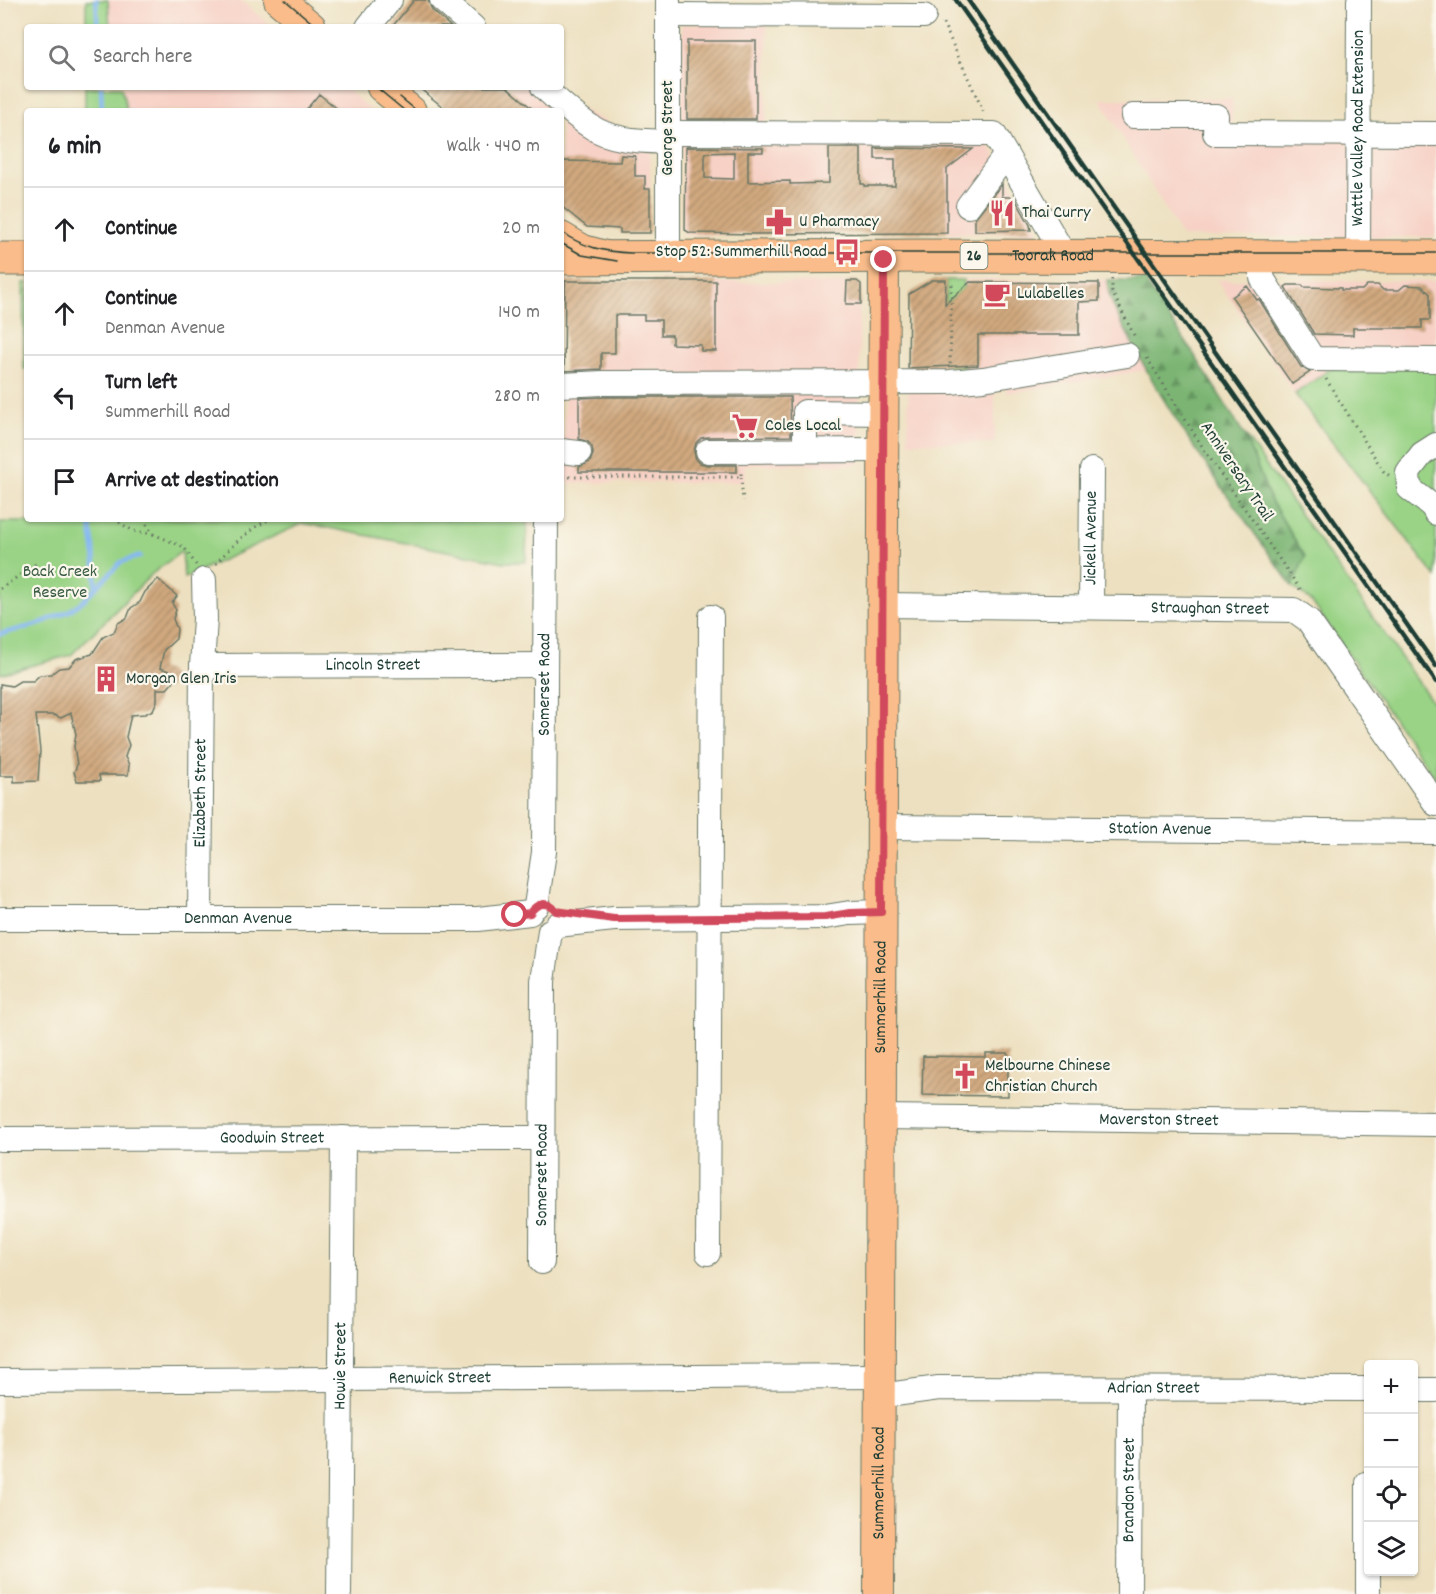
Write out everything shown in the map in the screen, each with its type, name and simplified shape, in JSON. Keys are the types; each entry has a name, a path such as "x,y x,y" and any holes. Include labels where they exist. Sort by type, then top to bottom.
{"highway":[{"name":"Toorak Road","path":"564,258 1436,257"},
{"path":"0,259 24,259"}],"main road":[{"path":"279,0 307,24"},
{"path":"386,90 407,108"},
{"path":"564,239 590,252 613,257"},
{"name":"Summerhill Road","path":"879,1594 884,256"}],"street":[{"path":"370,24 390,0"},
{"path":"442,0 470,24"},
{"name":"Wattle Valley Road Extension","path":"1359,0 1357,134 1359,257"},
{"path":"668,8 932,17"},
{"name":"George Street","path":"668,8 668,257"},
{"path":"547,90 590,127 616,136 668,138 994,134 1065,256"},
{"path":"1133,116 1216,116 1215,133 1436,134"},
{"path":"968,206 1006,155"},
{"path":"1262,256 1262,278 1313,359 1436,360"},
{"path":"567,396 695,384 950,382 983,379 1135,353"},
{"path":"805,450 805,412 884,413"},
{"path":"1436,445 1422,454 1408,472 1409,488 1432,506 1436,513"},
{"path":"708,451 884,450"},
{"name":"Jickell Avenue","path":"1091,607 1092,470"},
{"name":"Somerset Road","path":"542,1262 546,522"},
{"name":"Elizabeth Street","path":"200,919 204,580"},
{"name":"Straughan Street","path":"883,604 1289,609 1299,612 1308,620 1436,804"},
{"path":"708,1253 711,617"},
{"name":"Lincoln Street","path":"202,666 545,665"},
{"name":"Station Avenue","path":"882,827 1436,832"},
{"name":"Denman Avenue","path":"0,919 614,919 825,917 850,913 881,917"},
{"name":"Maverston Street","path":"881,1117 1436,1124"},
{"name":"Howie Street","path":"339,1594 343,1138"},
{"name":"Goodwin Street","path":"0,1139 542,1138"},
{"name":"Renwick Street","path":"0,1381 340,1379 880,1384"},
{"name":"Adrian Street","path":"880,1384 939,1388 1364,1389"},
{"name":"Brandon Street","path":"1129,1594 1130,1388"},
{"path":"1418,1390 1436,1390"},
{"path":"1368,1522 1368,1594"}],"path":[{"path":"932,17 994,134"},
{"path":"950,382 952,279"},
{"name":"Anniversary Trail","path":"1135,353 1307,600"},
{"path":"1313,359 1384,472 1409,488"},
{"path":"741,477 743,501"},
{"path":"119,522 133,531 153,534 184,547 204,580 222,556 264,522"},
{"path":"145,522 153,534"},
{"path":"0,589 37,563"}],"shaded area":[{"path":"108,0 240,0 268,24 110,24"},
{"path":"682,24 767,24 766,143 987,142 1038,232 685,235 682,228"},
{"path":"122,90 348,90 368,108 126,108"},
{"path":"423,90 544,90 650,144 650,233 620,233 620,229 587,227 564,208 564,108 444,108"},
{"path":"1100,99 1232,99 1232,126 1436,126 1436,237 1182,237"},
{"path":"932,280 1107,280 1108,296 1147,370 1007,393 1006,388 995,390 995,443 908,442 909,294"},
{"path":"1217,280 1436,281 1436,366 1336,365 1295,394"},
{"path":"565,281 859,283 860,464 745,465 744,482 564,483"}],"green space":[{"path":"86,0 108,0 110,24 86,24"},
{"path":"85,90 122,90 126,108 85,108"},
{"path":"946,280 964,280 964,371 945,373"},
{"path":"1107,280 1147,280 1148,287 1190,348 1244,434 1271,501 1305,557 1292,586 1205,464 1164,400 1114,309"},
{"path":"23,283 24,283 24,369"},
{"path":"1336,365 1436,366 1436,577 1295,394"},
{"path":"1244,434 1436,707 1436,779 1312,602 1292,586 1305,556 1271,501"},
{"name":"Back Creek Reserve","path":"0,522 527,522 526,562 504,562 303,523 184,578 182,551 152,574 71,655 0,674"}],"building":[{"path":"414,0 428,0 432,10 448,24 394,24"},
{"path":"687,41 756,41 756,119 687,119"},
{"path":"422,90 510,90 532,108 444,108"},
{"path":"319,94 336,108 307,108"},
{"path":"686,147 763,148 763,152 748,152 748,182 790,181 790,184 829,183 829,148 861,148 861,184 864,186 895,186 895,159 875,159 875,148 973,149 947,169 947,233 757,234 690,233 685,230","holes":["734,152 734,179 705,178 705,153"]},
{"path":"621,155 635,156 635,176 645,176 645,189 650,189 650,233 620,233 620,229 587,227 564,208 564,161 620,162"},
{"path":"1002,184 1002,197 1014,197 1031,230 975,231 975,218"},
{"path":"932,280 946,280 945,304 970,282 1099,283 1099,301 1079,302 1079,335 978,335 978,365 908,368 909,294"},
{"path":"565,281 716,281 716,351 701,351 701,345 672,344 672,335 661,335 661,320 644,320 644,315 615,315 615,353 601,353 601,369 564,371"},
{"path":"847,281 857,281 861,284 861,304 846,304"},
{"path":"1288,285 1341,288 1341,290 1362,290 1367,285 1378,285 1383,290 1399,290 1405,285 1422,286 1430,294 1430,320 1422,320 1422,328 1353,328 1353,335 1314,334 1285,287"},
{"path":"1247,286 1257,300 1259,299 1301,367 1310,372 1292,384 1232,297"},
{"path":"790,397 791,436 708,437 701,438 696,443 694,452 700,463 737,465 737,472 579,472 579,467 590,462 593,454 588,442 579,439 579,398"},
{"name":"Morgan Glen Iris","path":"158,579 177,596 172,603 176,610 173,619 177,629 176,639 164,650 160,668 169,671 175,680 167,689 157,689 157,701 153,710 145,714 131,715 126,737 129,745 125,757 129,765 128,775 99,775 100,781 77,781 74,772 77,765 74,746 76,734 71,713 61,718 54,715 36,715 40,751 38,781 14,782 14,776 0,776 0,684 12,686 20,681 33,681 40,675 51,674 59,668 69,667 76,659 92,654 103,637 114,632 118,623 127,618 131,608 140,602 145,592"},
{"name":"Melbourne Chinese Christian Church","path":"986,1053 1008,1053 1008,1096 922,1095 923,1056 986,1057"}],"waterway":[{"path":"96,0 98,24"},
{"path":"101,90 102,108"},
{"path":"90,522 94,548 96,588"},
{"path":"0,634 36,625 69,611 84,600 121,562 140,556"}],"tram line":[{"path":"285,0 313,24"},
{"path":"380,90 401,108"},
{"path":"400,97 413,108"},
{"path":"564,234 594,248 631,253 1436,253"},
{"path":"564,245 582,255 617,261"}],"railway":[{"path":"956,0 1436,682"},
{"path":"968,0 1436,666"}],"place":[{"name":"Thai Curry","path":"1002,213"},
{"name":"U Pharmacy","path":"779,222"},
{"name":"Stop 52: Summerhill Road","path":"847,252"},
{"name":"Lulabelles","path":"997,294"},
{"name":"Coles Local","path":"745,426"},
{"name":"Morgan Glen Iris","path":"106,679"},
{"name":"Melbourne Chinese Christian Church","path":"965,1076"}],"route":[{"path":"515,915 530,913 540,904 549,904 556,911 614,919 825,917 881,912 884,260"}]}
